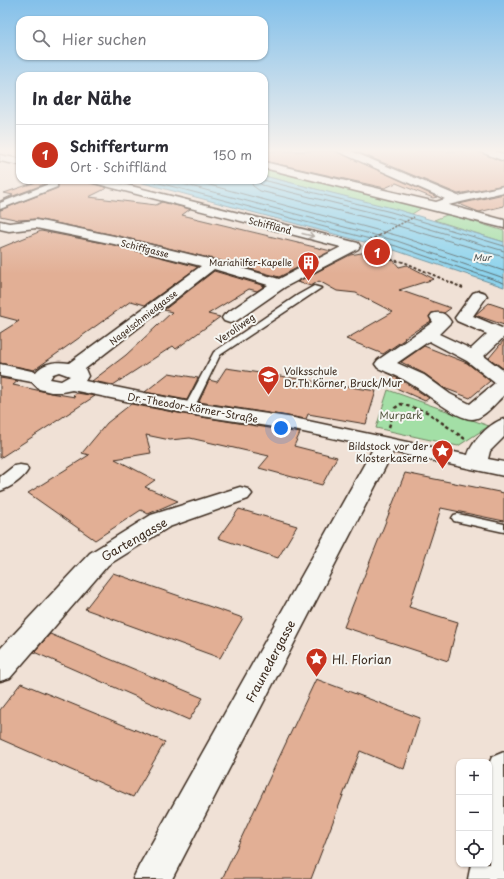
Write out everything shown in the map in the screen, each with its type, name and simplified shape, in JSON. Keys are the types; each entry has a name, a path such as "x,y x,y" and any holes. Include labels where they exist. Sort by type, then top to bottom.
{"street":[{"path":"0,206 36,192"},
{"name":"Schiffländ","path":"141,192 353,246 338,254"},
{"path":"377,192 504,224"},
{"path":"439,192 456,199"},
{"path":"436,206 456,199 486,192"},
{"name":"Schiffgasse","path":"2,232 36,224 114,240 212,264 280,284"},
{"path":"230,318 280,284 338,254"},
{"name":"Nagelschmiedgasse","path":"72,376 212,264"},
{"path":"473,357 498,333 463,318 478,296"},
{"path":"438,317 443,322 428,335 384,364 417,379 442,398 472,413 504,425 478,456"},
{"path":"428,335 444,341 473,357 504,380"},
{"path":"0,370 40,378 41,382 50,386 62,386 72,376"},
{"name":"Dr.-Theodor-Körner-Straße","path":"72,376 188,408 294,424 386,443 478,456 504,469"},
{"path":"472,413 504,385"},
{"name":"Fraunedergasse","path":"152,879 370,476 386,443"},
{"path":"0,485 20,470"},
{"name":"Gartengasse","path":"0,669 99,559 160,521 240,494"},
{"path":"487,879 504,768"}],"lane":[{"name":"Veroliweg","path":"188,408 217,354 301,296 317,288"},
{"path":"458,518 504,528"}],"path":[{"path":"368,241 419,214"},
{"path":"338,254 388,258 404,262 478,296"},
{"path":"386,443 395,408 401,404 427,412 478,456"}],"green space":[{"path":"326,192 360,192 423,207 412,214"},
{"path":"449,214 504,231 504,242 434,220"},
{"name":"Murpark","path":"388,390 489,426 458,446 376,428"}],"water":[{"name":"Mur","path":"177,192 328,192 392,208 504,242 504,287 394,250"}],"building":[{"path":"24,192 0,201 13,195 4,193"},
{"path":"47,192 99,192 89,197 156,205 162,202 190,209 182,215 331,251 279,277 114,235 36,219 19,220 0,216 0,210"},
{"path":"418,192 426,192 437,197 433,198"},
{"path":"453,192 468,192 458,194"},
{"path":"504,194 504,206 479,212 459,204"},
{"path":"41,231 114,245 198,267 145,305 131,301 34,370 0,363 0,333 19,321 0,316 0,248"},
{"path":"384,249 399,267 407,265 434,279 399,290 451,308 444,313 432,313 429,316 431,321 404,338 405,339 383,354 346,339 393,312 356,293 337,291 319,281 311,286 297,282 350,255"},
{"path":"214,271 265,286 257,291 249,289 208,314 220,317 176,349 173,346 113,385 92,381 126,355 172,312 164,310"},
{"path":"489,303 504,308 504,325 475,315"},
{"path":"504,340 504,369 489,358"},
{"path":"424,346 467,363 490,381 470,398 444,388 425,374 401,362"},
{"name":"Volksschule Dr.Th.Körner, Bruck/Mur","path":"226,368 376,391 366,424 308,414 306,419 199,402 209,380 217,382"},
{"path":"169,373 198,378 187,400 145,392"},
{"path":"395,377 429,398 425,401 385,383"},
{"path":"0,378 18,381 13,385 51,393 75,397 73,395 77,393 95,396 0,458"},
{"path":"131,404 300,433 294,446 337,457 322,485 259,468 269,456 190,438 170,440 146,435 151,453 115,459 155,480 145,487 178,501 148,514 141,510 95,540 28,493 89,455 82,453 107,423"},
{"path":"405,473 504,493 504,521 441,508 409,607 458,622 448,661 344,627"},
{"path":"239,509 297,526 278,558 218,538"},
{"path":"113,573 243,618 220,658 85,609"},
{"path":"50,634 203,698 189,720 34,652"},
{"path":"316,679 420,718 404,769 360,751 311,879 222,879"},
{"path":"21,683 165,742 133,797 0,739 0,710"}],"place":[{"name":"Schifferturm","path":"377,252"},
{"name":"Mariahilfer-Kapelle","path":"308,282"},
{"name":"Volksschule Dr.Th.Körner, Bruck/Mur","path":"268,396"},
{"name":"Bildstock vor der Klosterkaserne","path":"443,470"},
{"name":"Hl. Florian","path":"316,678"}]}
